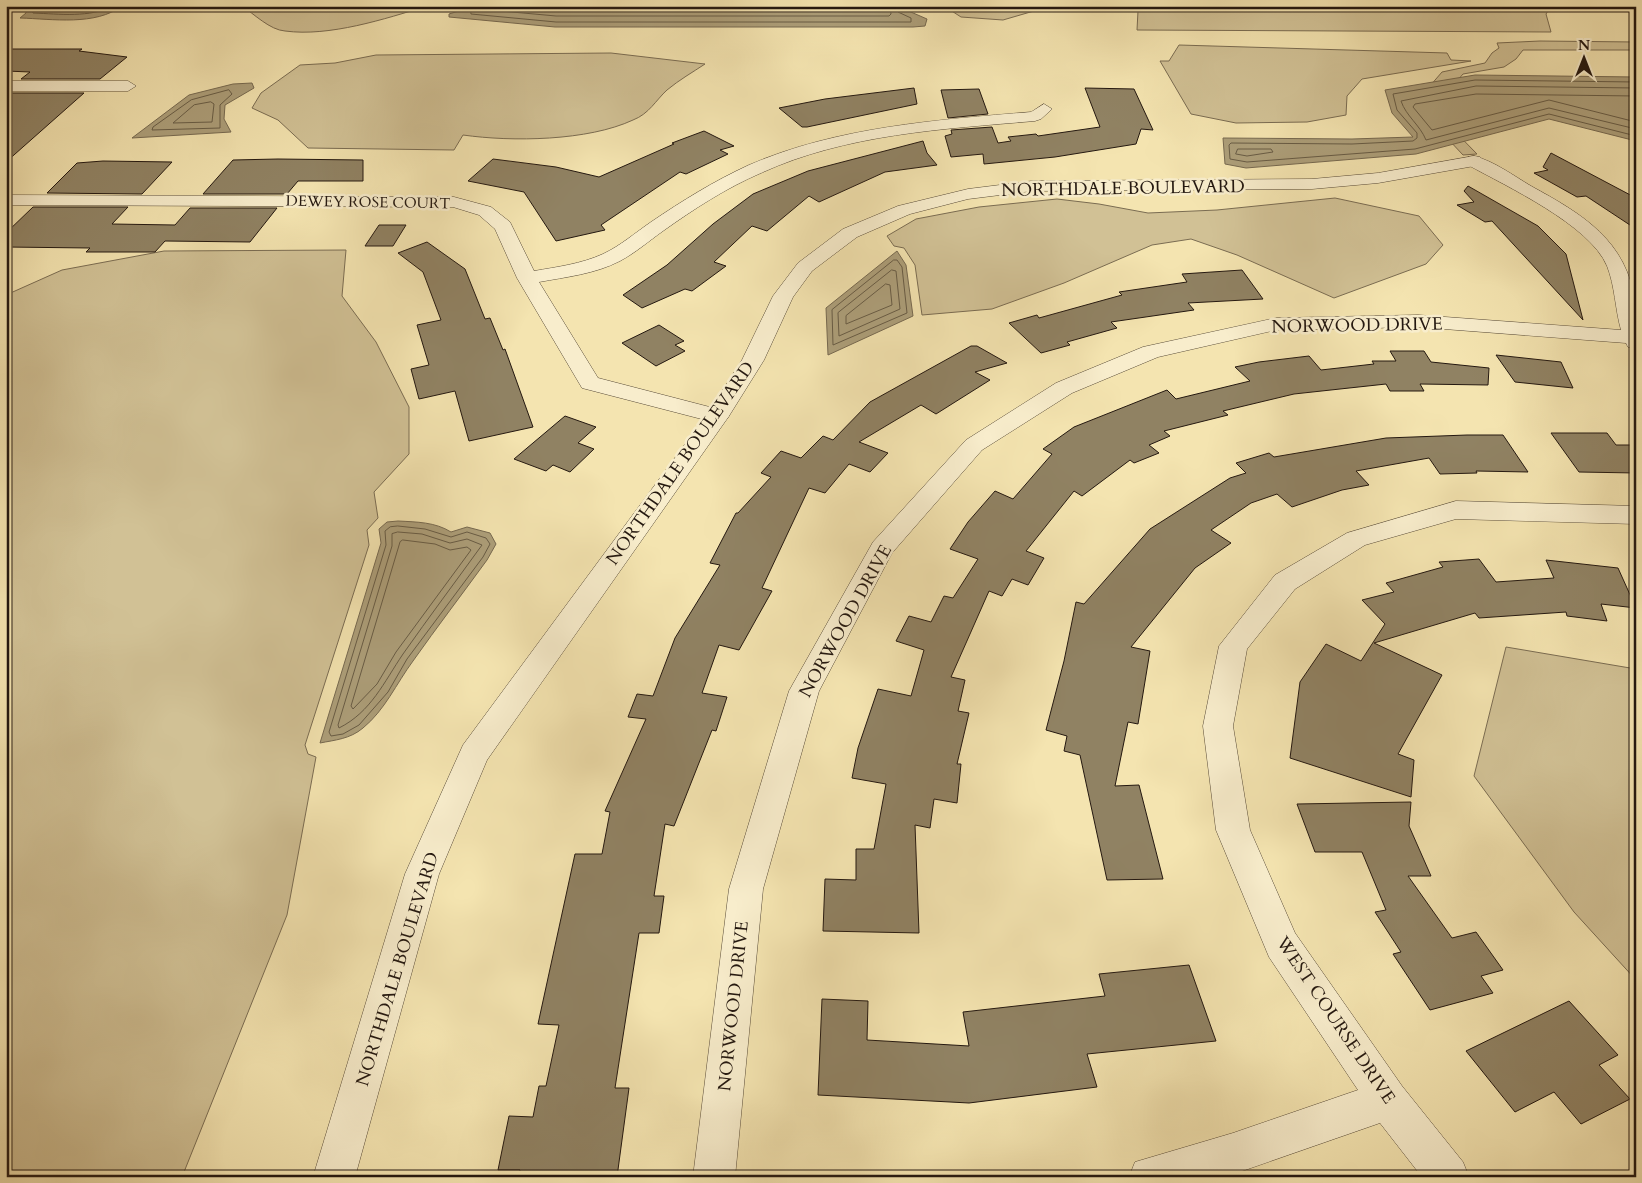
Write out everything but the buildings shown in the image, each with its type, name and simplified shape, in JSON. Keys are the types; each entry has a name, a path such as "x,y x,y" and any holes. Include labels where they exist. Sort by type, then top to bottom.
{"street":[{"path":"6,86 128,86"},
{"path":"527,278 572,271 611,257 714,189 757,168 808,150 856,137 906,128 1035,116 1044,109"},
{"name":"NORTHDALE BOULEVARD","path":"334,1177 422,874 474,754 716,416 753,360 783,296 805,267 850,233 904,210 968,194 1032,186 1312,184 1378,178 1474,161 1553,207 1594,234 1616,262 1634,339"},
{"name":"DEWEY ROSE COURT","path":"6,200 454,202 485,211 503,226 527,278 590,383 716,416"},
{"name":"NORWOOD DRIVE","path":"714,1177 746,889 804,691 882,548 974,445 1064,388 1151,352 1276,324 1418,321 1634,339"},
{"name":"WEST COURSE DRIVE","path":"1448,1177 1388,1100 1282,945 1233,830 1218,726 1233,646 1285,582 1356,539 1456,510 1636,515"},
{"path":"1150,1177 1233,1154 1388,1100"}],"shaded area":[{"path":"242,6 427,6 357,26 302,32 274,28"},
{"path":"944,6 1051,6 1003,20 961,17"},
{"path":"1142,6 1551,6 1546,14 1551,32 1137,30 1138,11"},
{"path":"1540,41 1636,42 1636,50 1523,50 1516,59 1504,67 1463,74 1433,109 1477,154 1463,155 1448,139 1410,109 1442,72 1485,63 1492,53 1499,48 1497,43"},
{"path":"1179,45 1447,53 1451,60 1471,61 1362,79 1347,96 1346,115 1307,122 1236,123 1191,114 1160,61 1169,61"},
{"path":"611,53 705,64 667,90 644,114 615,127 572,136 550,138 504,139 463,135 454,150 308,148 278,120 252,108 261,93 300,65 335,63 376,55"},
{"path":"1335,198 1419,216 1443,245 1426,264 1334,298 1237,255 1191,239 1152,245 1064,283 992,309 922,315 915,265 904,248 894,246 887,236 916,219 979,207 1057,199 1148,213 1217,210"},
{"path":"346,250 342,296 376,342 409,407 409,454 374,492 378,518 367,530 369,545 305,745 308,754 316,757 287,915 182,1177 6,1177 6,295 62,270 164,251"},
{"path":"1506,647 1636,669 1636,980 1574,912 1474,776"}],"water":[{"path":"26,6 122,6 111,12 87,19 60,20 20,18 26,13"},
{"path":"475,6 897,6 927,19 925,26 913,27 555,27 449,17 449,14"},
{"path":"1475,75 1636,77 1636,141 1549,119 1416,154 1246,168 1225,164 1223,138 1352,139 1413,137 1392,113 1385,90"},
{"path":"252,83 254,88 225,105 224,119 231,132 132,138 189,95 233,84"},
{"path":"897,251 906,265 913,316 828,355 826,308"},
{"path":"387,522 432,524 451,532 467,527 490,533 496,544 487,560 371,721 353,735 320,743 381,543 379,529"}]}
